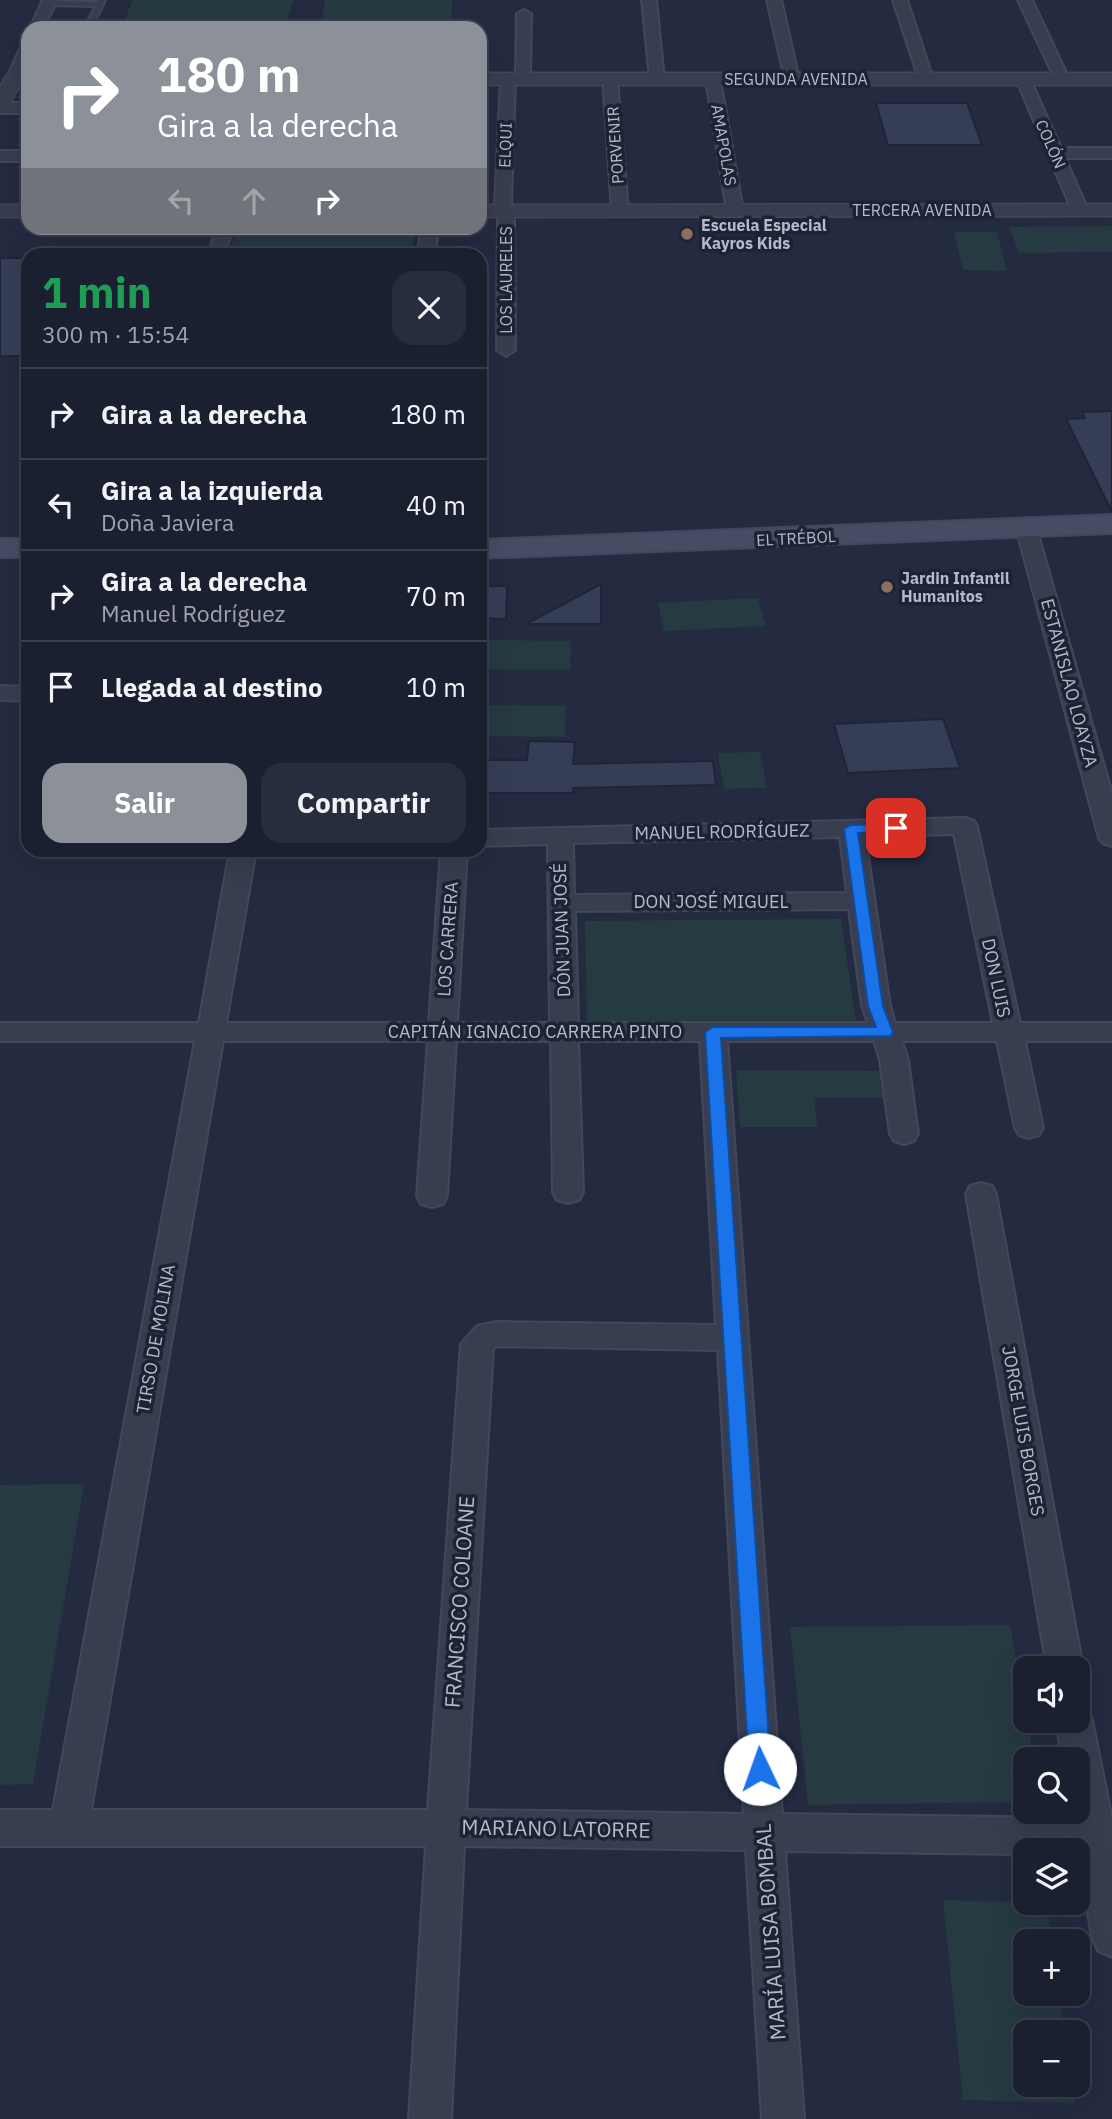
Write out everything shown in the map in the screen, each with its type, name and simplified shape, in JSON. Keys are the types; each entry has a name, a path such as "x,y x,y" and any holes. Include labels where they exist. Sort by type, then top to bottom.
{"main road":[{"name":"EL TRÉBOL","path":"487,549 1112,524"},
{"path":"0,548 21,548"}],"street":[{"path":"649,0 657,79"},
{"path":"774,0 792,79"},
{"path":"900,0 926,79"},
{"path":"1025,0 1062,79"},
{"path":"40,21 50,2"},
{"name":"ELQUI","path":"505,211 515,79 524,14"},
{"path":"14,79 0,107 21,108"},
{"name":"SEGUNDA AVENIDA","path":"487,79 1112,79"},
{"name":"PORVENIR","path":"610,79 620,211"},
{"name":"AMAPOLAS","path":"713,79 735,211"},
{"name":"COLÓN","path":"1023,79 1080,210"},
{"path":"1055,153 1112,153"},
{"path":"0,156 21,156"},
{"name":"TERCERA AVENIDA","path":"487,211 1112,210"},
{"path":"0,211 21,211"},
{"name":"LOS LAURELES","path":"505,211 506,350"},
{"name":"ESTANISLAO LOAYZA","path":"1026,527 1112,838"},
{"path":"0,693 21,694"},
{"name":"MANUEL RODRÍGUEZ","path":"487,838 965,826"},
{"name":"DON LUIS","path":"965,826 1029,1128"},
{"path":"851,829 876,1006 894,1060 904,1134"},
{"name":"DÓN JUAN JOSÉ","path":"560,836 568,1192"},
{"name":"TIRSO DE MOLINA","path":"69,1828 242,857"},
{"name":"LOS CARRERA","path":"432,1196 454,857"},
{"name":"DON JOSÉ MIGUEL","path":"561,902 860,901"},
{"name":"CAPITÁN IGNACIO CARRERA PINTO","path":"0,1032 1112,1032"},
{"name":"MARÍA LUISA BOMBAL","path":"713,1032 783,2119"},
{"name":"JORGE LUIS BORGES","path":"981,1194 1063,1656"},
{"name":"FRANCISCO COLOANE","path":"430,2119 477,1344 488,1335 497,1334 733,1338"},
{"path":"1077,1733 1103,1837 1112,1937"},
{"name":"MARIANO LATORRE","path":"0,1828 446,1828 1103,1837"}],"lane":[{"path":"50,2 101,2 92,21"}],"shaded area":[{"path":"133,0 293,0 287,21 124,21"},
{"path":"325,0 452,0 451,21 322,21"},
{"path":"1112,226 1112,252 1019,253 1009,227"},
{"path":"954,232 997,232 1007,271 963,270"},
{"path":"234,235 415,235 412,248 231,248"},
{"path":"758,598 766,626 664,631 658,603"},
{"path":"487,640 571,641 570,670 487,669"},
{"path":"487,705 566,706 565,737 487,736"},
{"path":"760,752 767,788 724,789 718,753"},
{"path":"841,919 856,1022 587,1024 585,921"},
{"path":"736,1070 883,1071 886,1098 814,1098 817,1127 740,1127"},
{"path":"84,1484 33,1784 0,1785 0,1485"},
{"path":"1010,1625 1016,1656 1013,1656 1013,1733 1029,1733 1032,1747 1013,1747 1013,1802 808,1805 790,1627"},
{"path":"943,1900 1013,1902 1013,1915 1048,1915 1050,1929 1013,1929 1013,2006 1061,2006 1062,2020 1013,2020 1013,2097 1073,2097 1074,2103 963,2100"}],"building":[{"path":"876,103 967,103 982,145 888,145"},
{"path":"0,258 21,258 21,356 0,356"},
{"path":"1112,411 1112,512 1066,419 1085,418 1082,412"},
{"path":"601,584 601,624 526,624"},
{"path":"487,586 507,586 506,619 487,618"},
{"path":"943,719 960,768 848,773 834,724"},
{"path":"529,741 575,742 573,764 713,761 716,785 573,788 573,793 487,793 487,760 527,760"}],"place":[{"name":"Escuela Especial Kayros Kids","path":"687,234"},
{"name":"Jardin Infantil Humanitos","path":"887,587"}],"route":[{"path":"760,1769 713,1032 885,1032 876,1006 851,829 896,828"}]}
